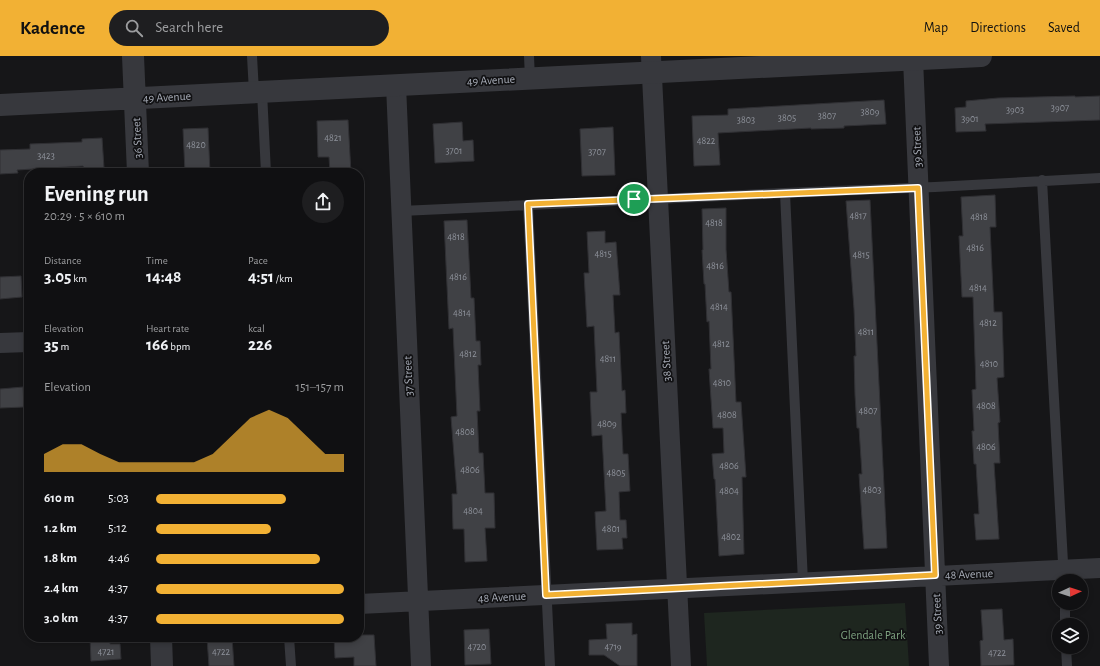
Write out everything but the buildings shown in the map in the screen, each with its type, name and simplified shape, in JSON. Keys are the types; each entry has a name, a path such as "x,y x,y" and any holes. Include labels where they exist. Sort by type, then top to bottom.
{"street":[{"name":"36 Street","path":"133,56 138,168"},
{"name":"49 Avenue","path":"0,105 530,78 652,64 912,59 981,56"},
{"name":"39 Street","path":"912,59 939,666"},
{"name":"38 Street","path":"652,64 681,666"},
{"name":"37 Street","path":"396,85 421,666"},
{"path":"0,343 24,342"},
{"name":"48 Avenue","path":"1068,574 1100,568"},
{"name":"48 Avenue","path":"364,604 935,575 1052,575"},
{"path":"161,642 162,666"}],"lane":[{"path":"252,56 258,92 266,168"},
{"path":"529,56 530,78"},
{"path":"401,211 528,204 918,188 1100,178"},
{"path":"1042,180 1063,574"},
{"path":"784,193 804,582"},
{"path":"528,204 550,666"},
{"path":"289,642 291,666"},
{"path":"1066,654 1067,666"}],"green space":[{"name":"Glendale Park","path":"905,603 909,666 707,666 704,613"}],"route":[{"path":"918,188 935,575 546,595 528,204 634,199 918,188"}]}
